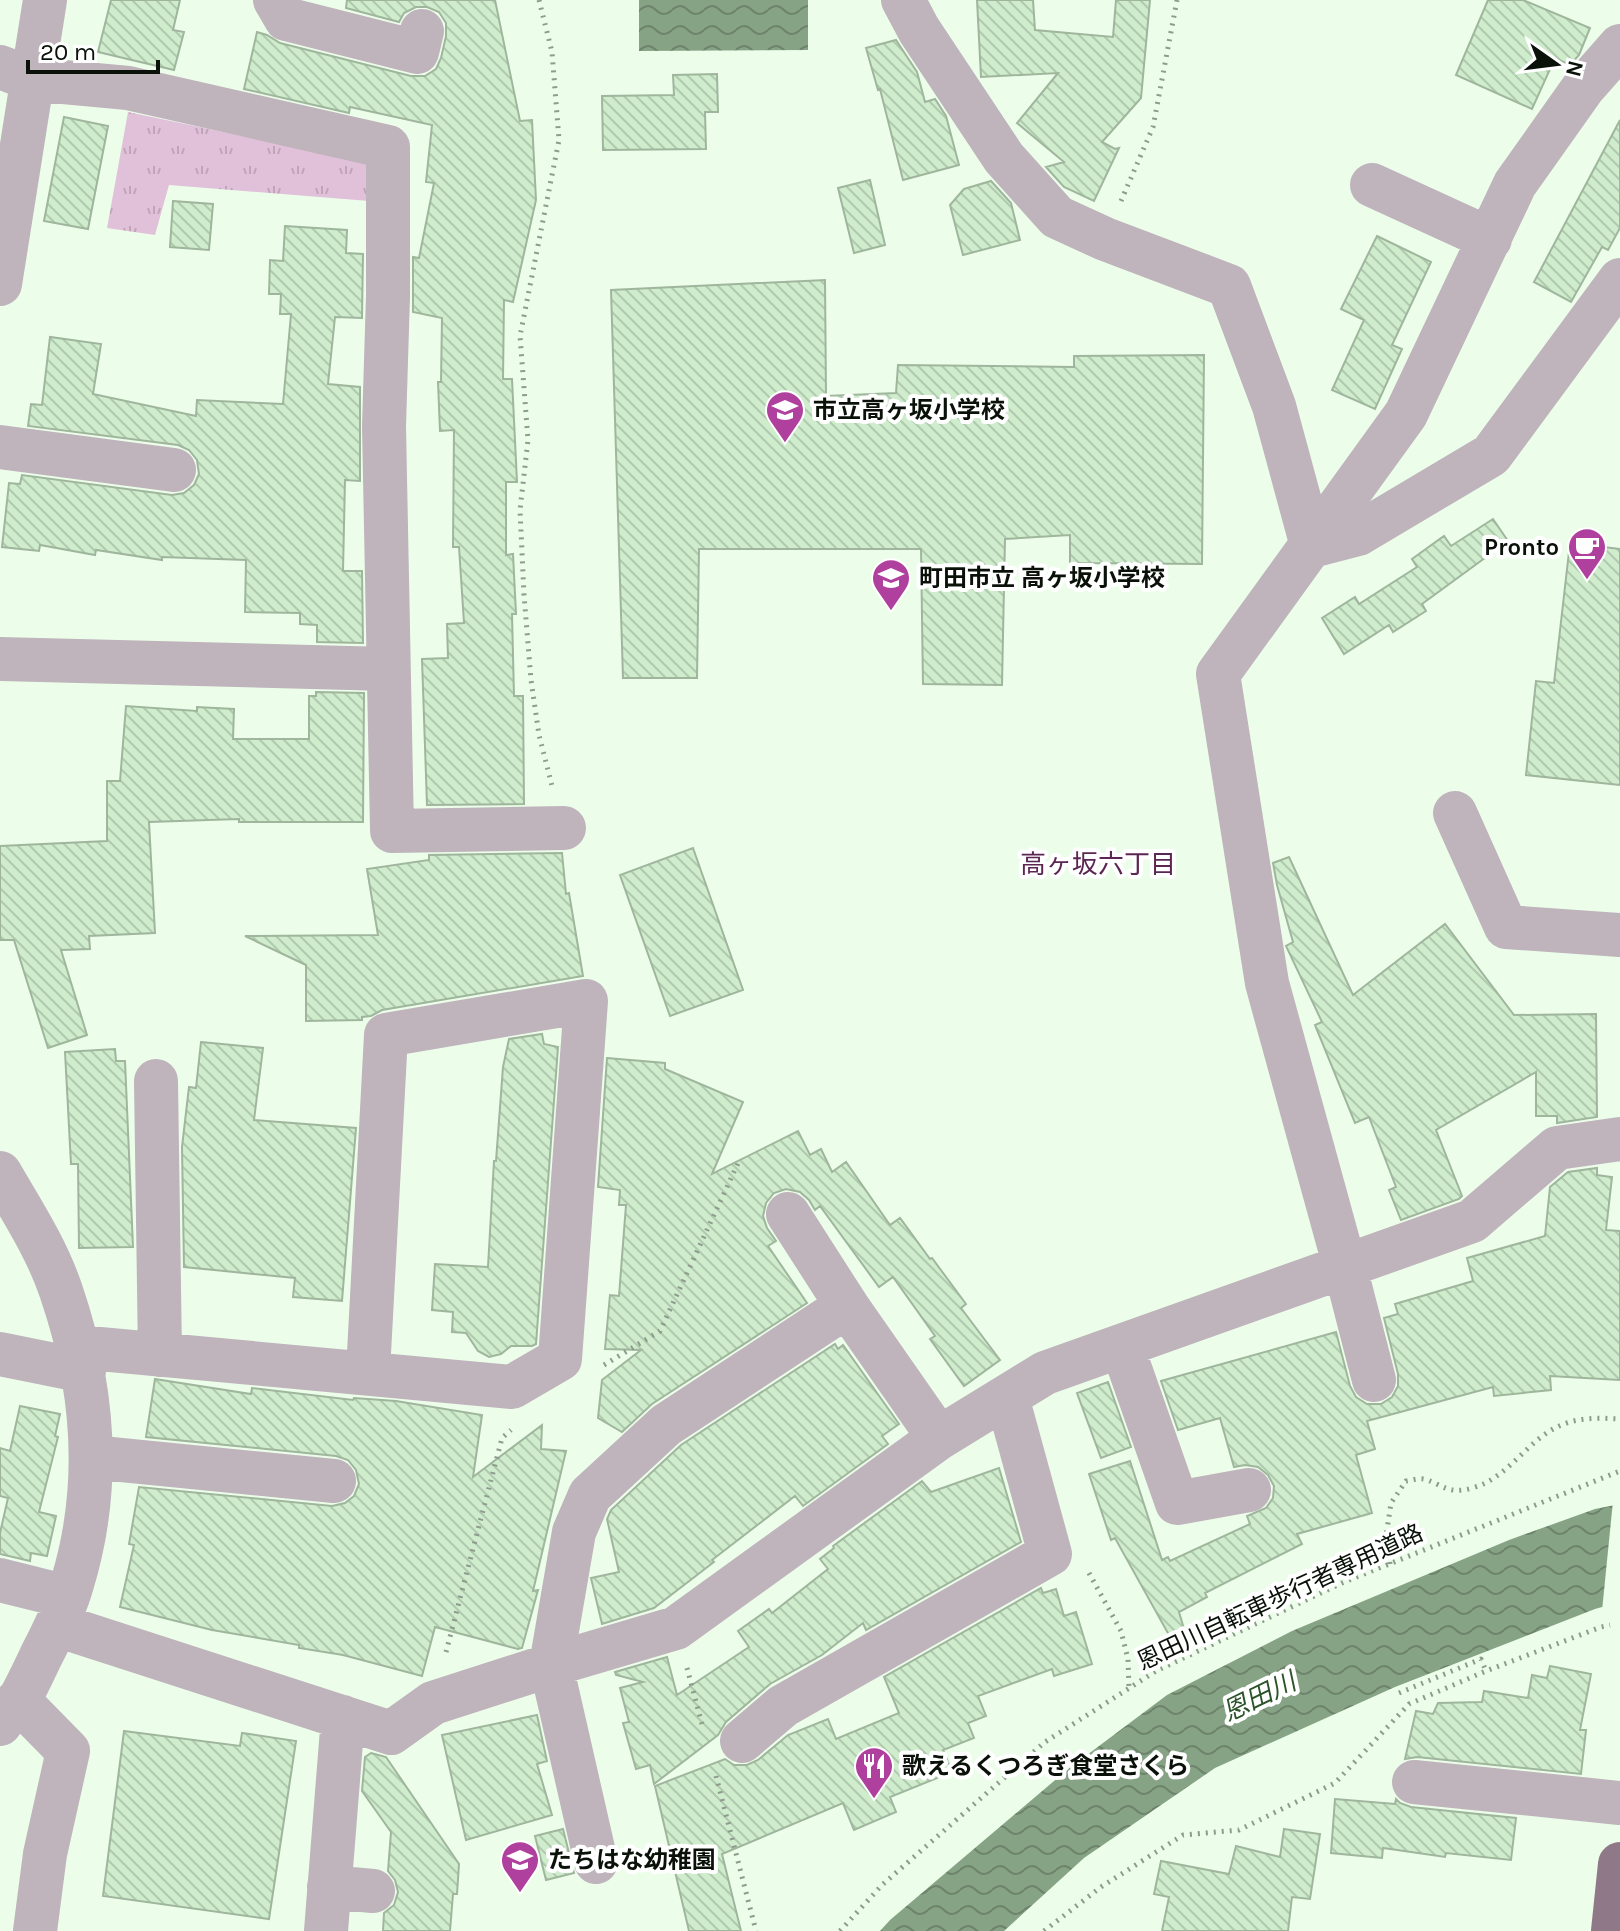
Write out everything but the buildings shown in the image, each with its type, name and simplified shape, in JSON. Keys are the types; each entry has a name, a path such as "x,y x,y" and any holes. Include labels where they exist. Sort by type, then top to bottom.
{"main road":[{"path":"1613,1931 1620,1864"}],"street":[{"path":"0,284 16,73 45,0"},
{"path":"275,0 286,19 417,52 422,31"},
{"path":"903,0 919,30 1004,158 1057,217 1105,239 1229,286 1274,406 1312,546"},
{"path":"1374,1380 1267,983 1218,674 1406,414 1515,184 1583,88 1620,46"},
{"path":"16,73 128,88 388,147 384,426 392,831 564,828"},
{"path":"1372,185 1490,239"},
{"path":"1312,546 1358,534 1491,455 1620,280"},
{"path":"0,447 174,470"},
{"path":"0,659 388,669"},
{"path":"1455,813 1506,927 1620,935"},
{"path":"0,1354 81,1359 160,1355 512,1387 560,1359 586,1001 386,1035 368,1372"},
{"path":"156,1081 160,1355"},
{"path":"0,1580 62,1611 391,1733 433,1703 676,1628 939,1438 1045,1373 1472,1221 1557,1148 1620,1139"},
{"path":"0,1173 55,1277 81,1359 90,1413 91,1457 81,1546 62,1611 9,1712 68,1751 45,1854 35,1931"},
{"path":"788,1214 847,1306 939,1438"},
{"path":"596,1862 551,1665 574,1532 590,1495 666,1425 847,1306"},
{"path":"1122,1346 1177,1503 1249,1490"},
{"path":"742,1741 783,1706 1050,1554 1007,1397"},
{"path":"91,1457 334,1481"},
{"path":"326,1931 343,1717"},
{"path":"1414,1782 1620,1803"},
{"path":"329,1887 373,1891"}],"path":[{"path":"539,0 552,52 559,140 520,336 528,440 520,510 531,680 539,735 564,828"},
{"path":"1105,239 1153,127 1177,0"},
{"path":"595,1370 660,1331 740,1159"},
{"path":"1390,1564 1386,1536 1391,1503 1406,1481 1421,1478 1453,1491 1471,1489 1490,1481 1538,1439 1563,1424 1587,1418 1620,1419"},
{"path":"433,1703 502,1438 513,1429"},
{"name":"恩田川自転車歩行者専用道路","path":"840,1931 882,1885 1045,1742 1156,1671 1342,1583 1620,1471"},
{"path":"1044,1931 1101,1887 1183,1835 1239,1830 1335,1783 1409,1704 1486,1671 1610,1625"},
{"path":"1399,1693 1481,1659 1486,1671"}],"green space":[{"path":"128,112 371,163 369,201 169,185 155,235 107,228"}],"water":[{"path":"639,0 808,0 808,50 639,51"},
{"name":"恩田川","path":"1620,1504 1620,1602 1395,1687 1215,1768 1084,1858 1004,1931 880,1931 1067,1770 1167,1695 1292,1631 1509,1540 1595,1509"}],"pier":[{"path":"1620,1500 1620,1606 1602,1611 1613,1501"}],"place":[{"name":"市立高ヶ坂小学校","path":"785,444"},
{"name":"Pronto","path":"1587,581"},
{"name":"町田市立 高ヶ坂小学校","path":"891,612"},
{"name":"歌えるくつろぎ食堂さくら","path":"874,1800"},
{"name":"たちはな幼稚園","path":"520,1894"}],"district":[{"name":"高ヶ坂六丁目","path":"1098,864"}]}
